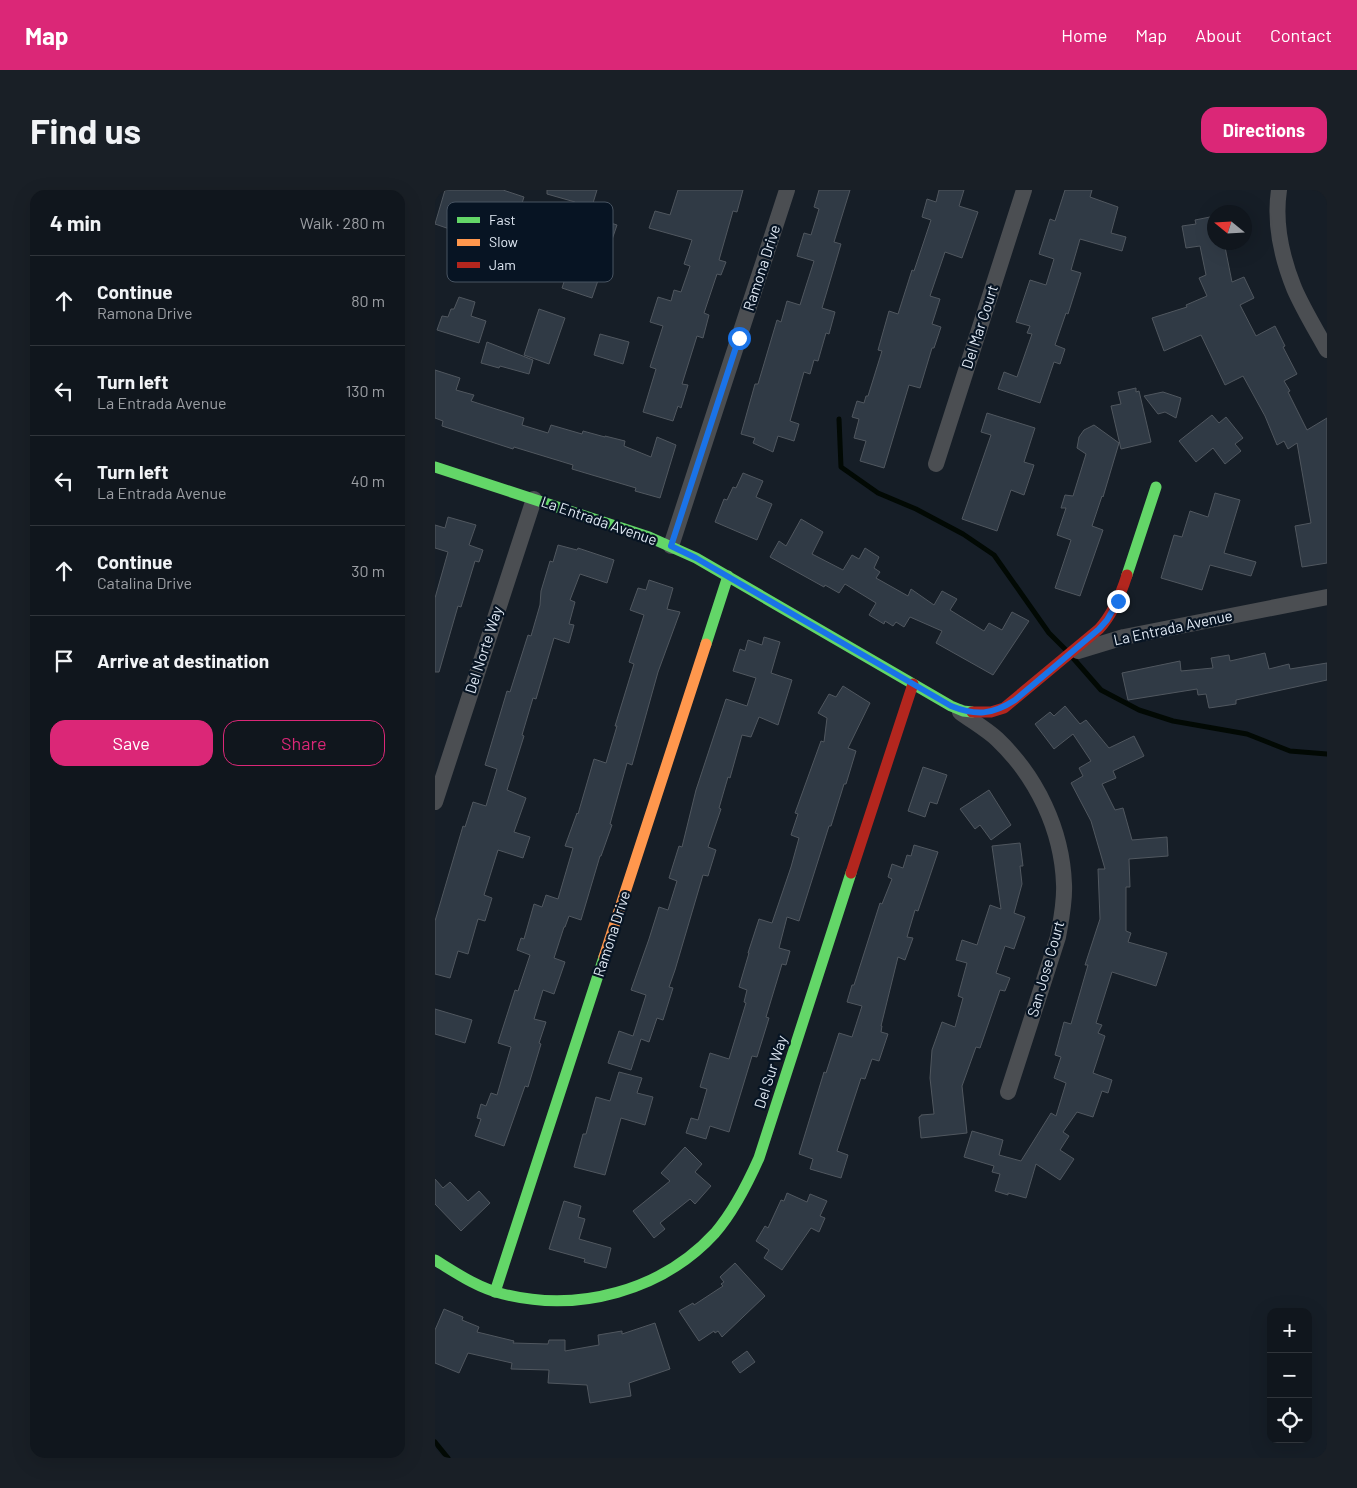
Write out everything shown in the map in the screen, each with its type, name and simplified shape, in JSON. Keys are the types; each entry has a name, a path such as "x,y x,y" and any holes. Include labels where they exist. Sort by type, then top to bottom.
{"street":[{"name":"Ramona Drive","path":"671,546 787,190"},
{"name":"Del Mar Court","path":"936,464 1024,190"},
{"path":"1279,190 1279,228 1284,260 1295,290 1327,350"},
{"name":"La Entrada Avenue","path":"435,467 649,537 671,546 728,576 951,706 963,711 991,712 1004,708 1071,654 1124,637 1327,597"},
{"path":"1071,654 1107,620 1118,601 1156,487"},
{"name":"Del Norte Way","path":"435,802 534,499"},
{"name":"Ramona Drive","path":"495,1292 728,576"},
{"name":"Del Sur Way","path":"495,1292 527,1300 560,1302 592,1300 625,1292 655,1279 683,1262 708,1241 729,1216 746,1188 759,1158 913,684"},
{"name":"San Jose Court","path":"951,706 978,724 997,740 1033,783 1046,807 1055,832 1061,858 1064,885 1063,911 1058,937 1009,1092"},
{"path":"435,1260 465,1279 495,1292"}],"building":[{"path":"445,190 503,190 524,197 522,202 447,202 447,228 435,224"},
{"path":"547,190 597,190 593,202 575,202 547,194"},
{"path":"678,190 743,190 737,212 733,211 719,260 726,262 721,275 717,274 704,313 709,315 703,338 697,336 682,384 688,385 681,408 678,406 673,421 643,412 656,369 650,367 663,326 650,322 658,297 671,301 674,290 681,292 690,266 684,264 692,240 649,228 655,211 670,215"},
{"path":"819,190 850,190 834,242 841,244 822,308 835,312 829,334 826,333 818,361 814,360 810,374 804,372 790,421 799,424 794,441 778,436 773,452 753,443 755,438 741,434 755,384 758,384 777,320 781,322 787,301 800,305 814,261 797,256 804,233 811,235 819,209 814,207"},
{"path":"939,190 964,190 959,206 978,212 962,258 945,252 930,296 940,299 932,324 941,327 934,348 932,348 920,388 909,385 884,468 860,461 866,441 854,438 859,419 852,417 857,401 864,403 866,396 868,396 882,351 878,350 889,311 898,314 912,270 914,271 931,220 922,217 927,199 936,202"},
{"path":"1065,190 1092,190 1090,197 1118,207 1111,233 1126,237 1122,251 1080,239 1071,270 1081,273 1068,314 1066,313 1055,345 1065,349 1060,364 1054,362 1040,403 998,389 1004,372 1017,377 1032,334 1027,333 1030,326 1016,322 1030,280 1046,285 1054,259 1039,254 1050,219 1055,221"},
{"path":"1207,218 1207,250 1226,250 1232,282 1244,277 1254,298 1240,305 1256,336 1275,326 1297,374 1284,381 1307,430 1327,418 1327,563 1302,567 1295,526 1311,523 1297,443 1288,449 1284,441 1277,445 1265,416 1243,376 1225,385 1201,335 1164,351 1152,318 1187,307 1186,305 1207,296 1199,278 1206,275 1200,246 1186,248 1182,226 1196,224 1195,220"},
{"path":"613,224 617,225 613,237"},
{"path":"564,282 597,282 592,298 562,288"},
{"path":"459,297 475,302 471,316 486,321 479,343 437,330 442,316 448,317"},
{"path":"539,309 565,318 549,364 524,355"},
{"path":"600,334 629,342 623,364 594,355"},
{"path":"487,342 533,360 529,374 481,363"},
{"path":"435,370 460,378 456,390 474,395 471,401 524,418 522,425 548,433 551,425 582,434 583,431 605,436 625,441 624,446 651,457 657,437 676,445 660,498 635,491 636,488 572,469 573,465 514,447 513,449 442,426 443,421 435,418"},
{"path":"1136,388 1136,392 1139,391 1151,442 1121,449 1111,406 1121,404 1118,392"},
{"path":"1163,392 1181,398 1176,418 1165,412 1158,414 1144,396"},
{"path":"987,413 1035,428 1024,462 1034,465 1024,495 1011,490 997,531 962,519 991,435 981,432"},
{"path":"1212,415 1219,423 1226,417 1243,438 1235,444 1241,451 1225,464 1213,448 1196,462 1179,441"},
{"path":"1094,425 1119,443 1092,526 1103,530 1080,596 1055,588 1071,540 1057,535 1066,508 1061,508 1065,495 1073,496 1086,454 1077,448 1079,437 1084,430"},
{"path":"743,473 763,481 756,497 772,504 757,540 715,522 724,499 727,500 733,487 736,488"},
{"path":"1215,493 1240,500 1224,553 1256,562 1251,576 1210,565 1202,590 1161,578 1174,535 1182,537 1190,511 1208,517"},
{"path":"448,517 476,525 469,545 483,550 479,562 475,561 461,607 458,606 439,672 435,672 435,598 448,552 435,548 435,525 445,528"},
{"path":"801,519 823,532 812,554 843,570 852,555 859,559 865,548 879,557 874,568 880,572 876,578 908,596 911,589 934,605 942,591 957,599 950,610 984,631 989,623 1002,630 1012,612 1029,621 993,675 936,643 942,631 910,617 904,627 896,622 893,626 885,621 884,624 869,615 876,603 845,584 839,593 825,585 824,587 770,557 779,541 786,546"},
{"path":"558,545 577,550 578,548 614,560 607,583 580,574 570,600 575,602 569,624 574,625 569,643 554,638 536,699 533,698 522,735 524,736 507,790 526,798 514,832 530,837 523,858 498,850 484,895 492,898 485,921 478,919 468,954 458,951 450,978 435,974 435,921 463,826 465,827 473,802 486,806 497,769 485,765 507,691 510,692 528,635 531,636 540,605 541,591 550,561 553,562"},
{"path":"649,580 673,588 667,609 680,612 658,672 632,765 627,763 610,824 612,825 600,856 581,920 569,916 554,958 565,962 554,994 543,990 534,1019 546,1022 539,1043 541,1044 528,1087 525,1086 504,1146 475,1136 481,1119 477,1118 481,1104 486,1106 491,1093 497,1095 511,1047 498,1043 515,990 518,991 530,955 517,950 521,938 524,939 534,904 542,907 546,895 558,899 573,848 565,846 578,814 594,759 606,763 634,664 629,662 644,615 630,610 638,588 646,590"},
{"path":"764,637 780,642 771,673 792,680 778,725 759,717 751,737 742,735 708,847 716,850 708,876 703,875 669,987 673,988 663,1020 657,1018 649,1042 641,1039 631,1070 608,1063 619,1031 633,1036 646,995 631,990 659,907 668,910 677,881 669,878 679,846 682,847 696,790 726,699 747,706 756,678 733,671 740,649 745,651 748,640 762,645"},
{"path":"1265,653 1269,669 1289,664 1290,669 1327,663 1327,680 1236,700 1236,704 1209,708 1206,694 1198,695 1197,689 1128,700 1122,673 1180,661 1181,671 1213,668 1211,658 1229,655 1230,661"},
{"path":"843,686 870,703 848,748 856,751 831,826 829,826 799,921 787,917 779,948 790,951 786,965 782,964 766,1017 769,1018 757,1057 752,1056 729,1132 710,1126 706,1139 686,1133 691,1118 698,1120 707,1089 700,1087 710,1053 729,1059 746,1003 744,1002 747,990 739,987 748,953 759,919 772,923 799,838 791,835 798,814 795,813 821,741 824,742 827,718 818,713 829,694 836,697"},
{"path":"1065,706 1080,724 1086,720 1109,748 1134,736 1144,756 1113,771 1116,778 1102,784 1115,810 1123,808 1132,840 1167,837 1168,856 1129,859 1130,887 1126,887 1126,931 1131,933 1128,942 1167,953 1156,986 1112,972 1096,1023 1102,1025 1098,1033 1105,1036 1093,1073 1112,1080 1108,1093 1102,1091 1093,1117 1077,1112 1063,1132 1069,1136 1060,1150 1074,1159 1060,1180 1036,1164 1026,1198 995,1191 1000,1174 992,1172 994,1166 964,1157 972,1131 1003,1140 999,1155 1021,1161 1051,1113 1056,1116 1066,1083 1054,1078 1061,1057 1055,1055 1064,1022 1071,1024 1088,965 1085,965 1100,919 1098,869 1105,869 1091,821 1071,783 1083,776 1079,768 1091,761 1073,734 1054,749 1035,724 1050,712 1054,716"},
{"path":"923,767 947,775 937,804 930,802 925,817 908,811"},
{"path":"989,790 1011,825 991,840 980,825 975,829 960,809"},
{"path":"1020,843 1023,866 1020,866 1022,884 1014,913 1025,917 1014,949 1005,946 996,973 1010,978 1005,991 1000,990 980,1048 976,1047 962,1086 967,1133 921,1138 919,1117 921,1115 934,1114 930,1078 932,1050 942,1022 955,1027 963,998 958,996 967,963 956,960 962,940 977,945 990,905 1001,909 992,846"},
{"path":"914,845 938,852 918,911 915,910 907,937 913,938 905,960 898,957 881,1026 881,1032 888,1034 879,1061 872,1059 865,1079 861,1078 837,1151 848,1155 841,1178 810,1169 813,1159 799,1154 824,1072 826,1073 839,1033 852,1037 862,1006 847,1002 880,903 882,904 892,879 888,877 892,864 903,868 907,855 911,856"},
{"path":"435,1009 472,1020 465,1043 435,1034"},
{"path":"619,1072 642,1078 637,1093 653,1097 645,1125 621,1118 605,1175 574,1167 583,1134 586,1134 596,1097 610,1101"},
{"path":"685,1147 702,1164 695,1172 711,1186 695,1204 690,1199 660,1223 665,1229 654,1238 633,1211 670,1181 661,1173"},
{"path":"435,1179 443,1188 450,1182 468,1201 479,1191 490,1203 461,1231 435,1204"},
{"path":"787,1193 807,1202 810,1194 827,1201 820,1216 825,1218 819,1232 811,1228 782,1270 764,1258 769,1250 756,1241 765,1226 768,1228 781,1200 784,1201"},
{"path":"564,1201 581,1206 578,1217 585,1219 579,1239 611,1248 606,1268 584,1262 585,1259 549,1249"},
{"path":"735,1263 765,1296 722,1337 718,1331 715,1333 714,1331 699,1341 679,1311 693,1303 694,1305 723,1286 721,1284 724,1282 720,1277"},
{"path":"444,1309 463,1317 462,1320 479,1327 477,1332 514,1341 513,1343 548,1344 549,1340 565,1340 565,1351 599,1345 598,1335 622,1331 622,1334 655,1323 670,1369 629,1383 631,1396 590,1403 587,1385 548,1383 549,1370 511,1369 512,1363 468,1353 459,1373 435,1363 435,1330"},
{"path":"747,1351 755,1362 740,1373 732,1362"}],"waterway":[{"path":"839,419 841,467 878,493 916,509 963,534 994,555 1049,633 1066,650"},
{"path":"1073,658 1101,690 1139,710 1173,721 1247,734 1290,751 1327,754"},
{"path":"435,1442 448,1458"}],"traffic: fast":[{"path":"435,467 649,537 696,558 951,706 963,711 972,712"},
{"path":"1127,575 1156,487"},
{"path":"706,644 728,576"},
{"path":"435,1260 467,1280 503,1294 531,1299 560,1301 589,1298 617,1292 644,1283 670,1270 694,1253 715,1233 728,1216 745,1188 759,1158 851,873"},
{"path":"495,1292 604,957"}],"traffic: slow":[{"path":"604,957 706,644"}],"traffic: jam":[{"path":"972,712 991,712 1004,708 1099,629 1116,603 1127,575"},
{"path":"851,873 913,684"}],"route":[{"path":"739,338 671,546 696,558 951,706 963,711 977,713 991,712 1004,708 1015,700 1099,629 1107,620 1118,601"}]}
